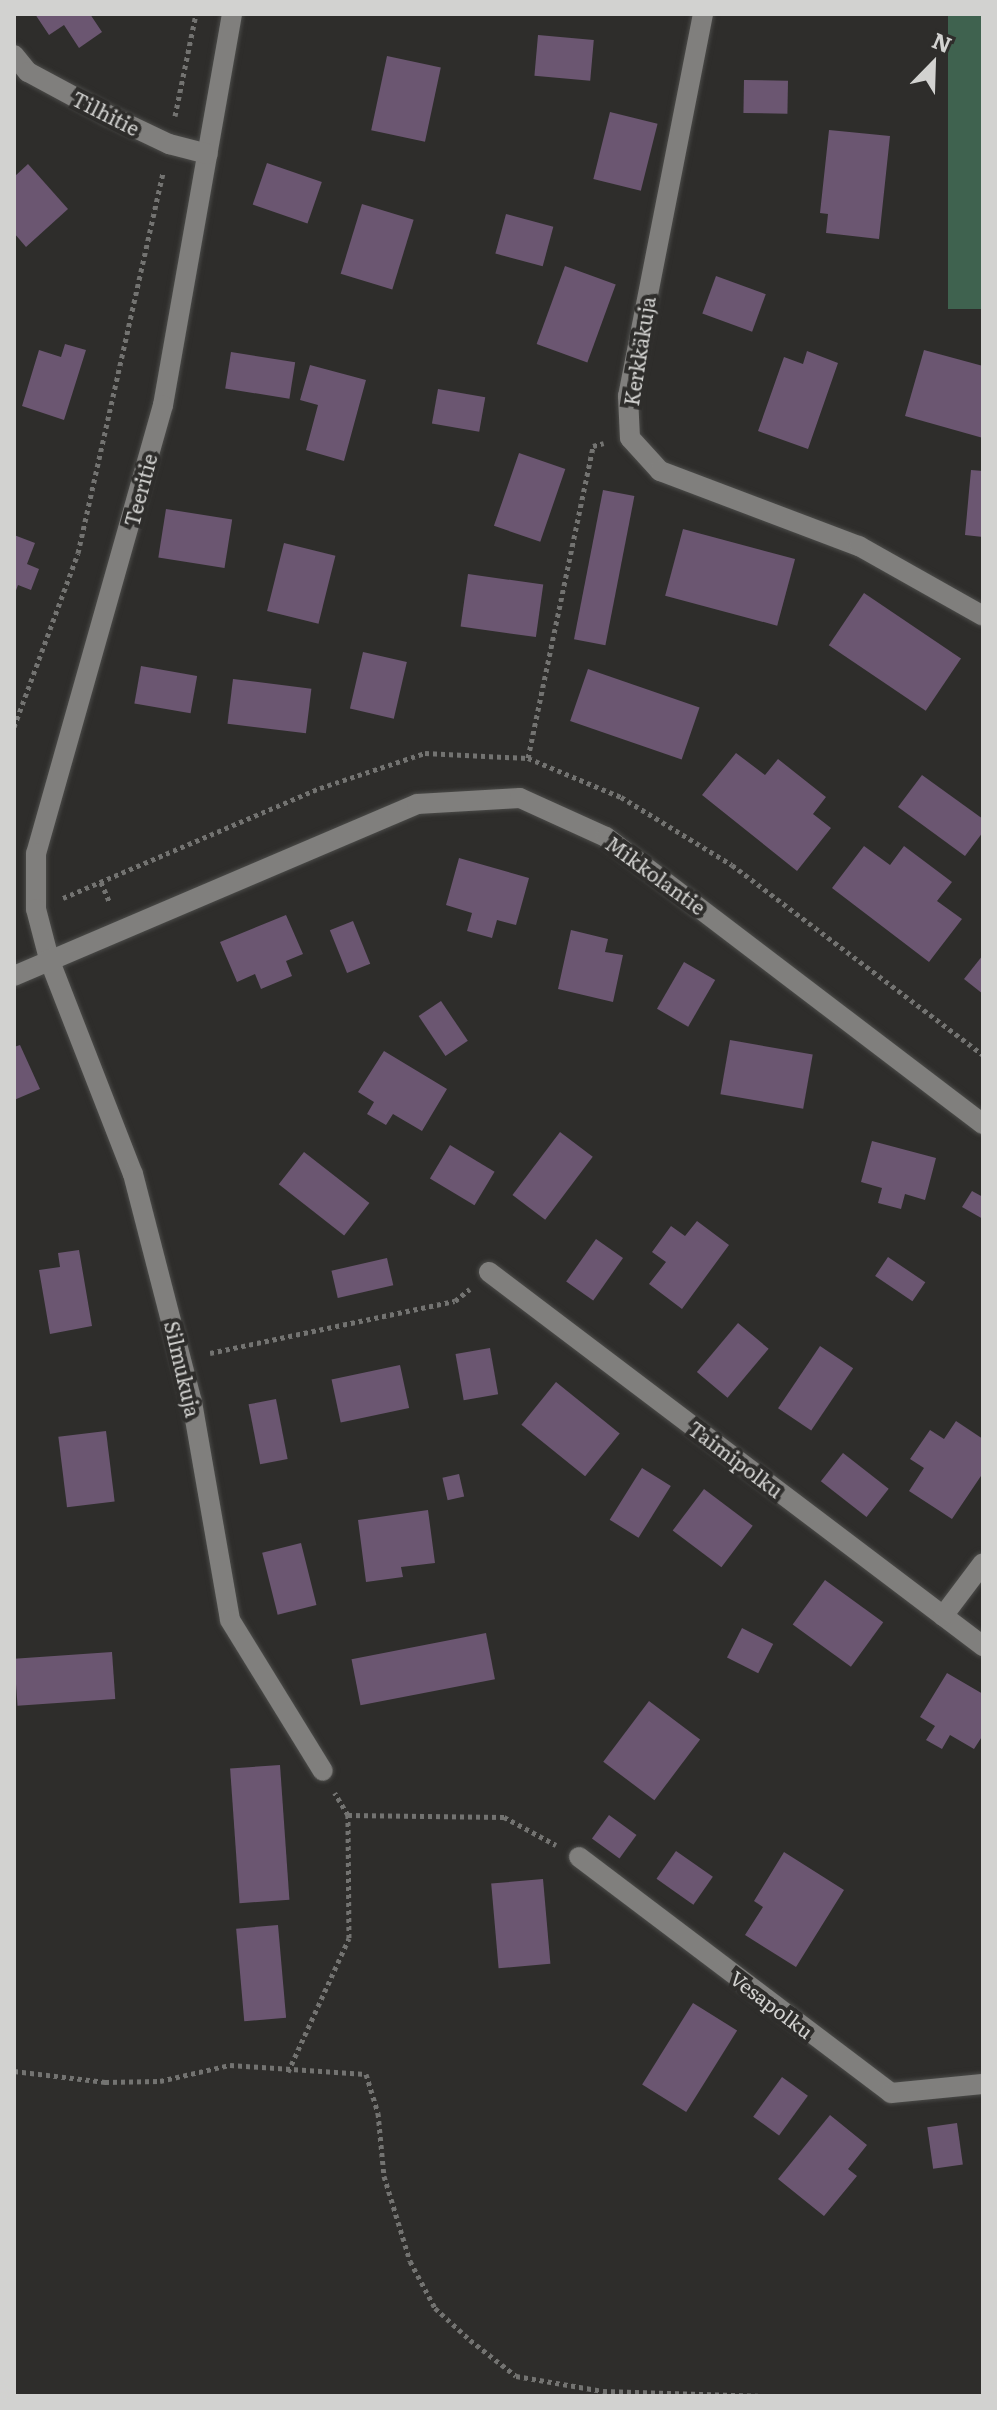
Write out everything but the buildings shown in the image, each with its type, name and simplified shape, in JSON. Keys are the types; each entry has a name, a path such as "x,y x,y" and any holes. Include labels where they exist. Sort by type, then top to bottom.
{"street":[{"name":"Teeritie","path":"49,959 36,909 36,853 163,405 232,14"},
{"name":"Kerkkäkuja","path":"630,438 628,396 703,14"},
{"name":"Tilhitie","path":"14,55 28,72 169,144 208,154"},
{"path":"630,438 660,471 859,546 983,616"},
{"name":"Mikkolantie","path":"14,976 417,804 520,798 606,837 983,1124"},
{"name":"Silmukuja","path":"49,959 133,1174 181,1359 230,1620 323,1771"},
{"name":"Taimipolku","path":"489,1272 983,1646"},
{"path":"943,1616 983,1563"},
{"name":"Vesapolku","path":"579,1857 891,2093 983,2084"}],"path":[{"path":"14,727 78,553 196,14"},
{"path":"528,758 593,446 630,438"},
{"path":"36,909 320,788 425,753 528,758 621,797 732,865 983,1055"},
{"path":"181,1359 455,1301 489,1272"},
{"path":"288,2072 349,1938 348,1815 323,1771"},
{"path":"348,1815 504,1817 579,1857"},
{"path":"14,2071 105,2082 160,2081 230,2065 288,2072 366,2074 378,2113 384,2176 410,2261 435,2308 516,2376 603,2391 758,2396"}],"green space":[{"path":"948,14 983,14 983,309 948,309"}]}
